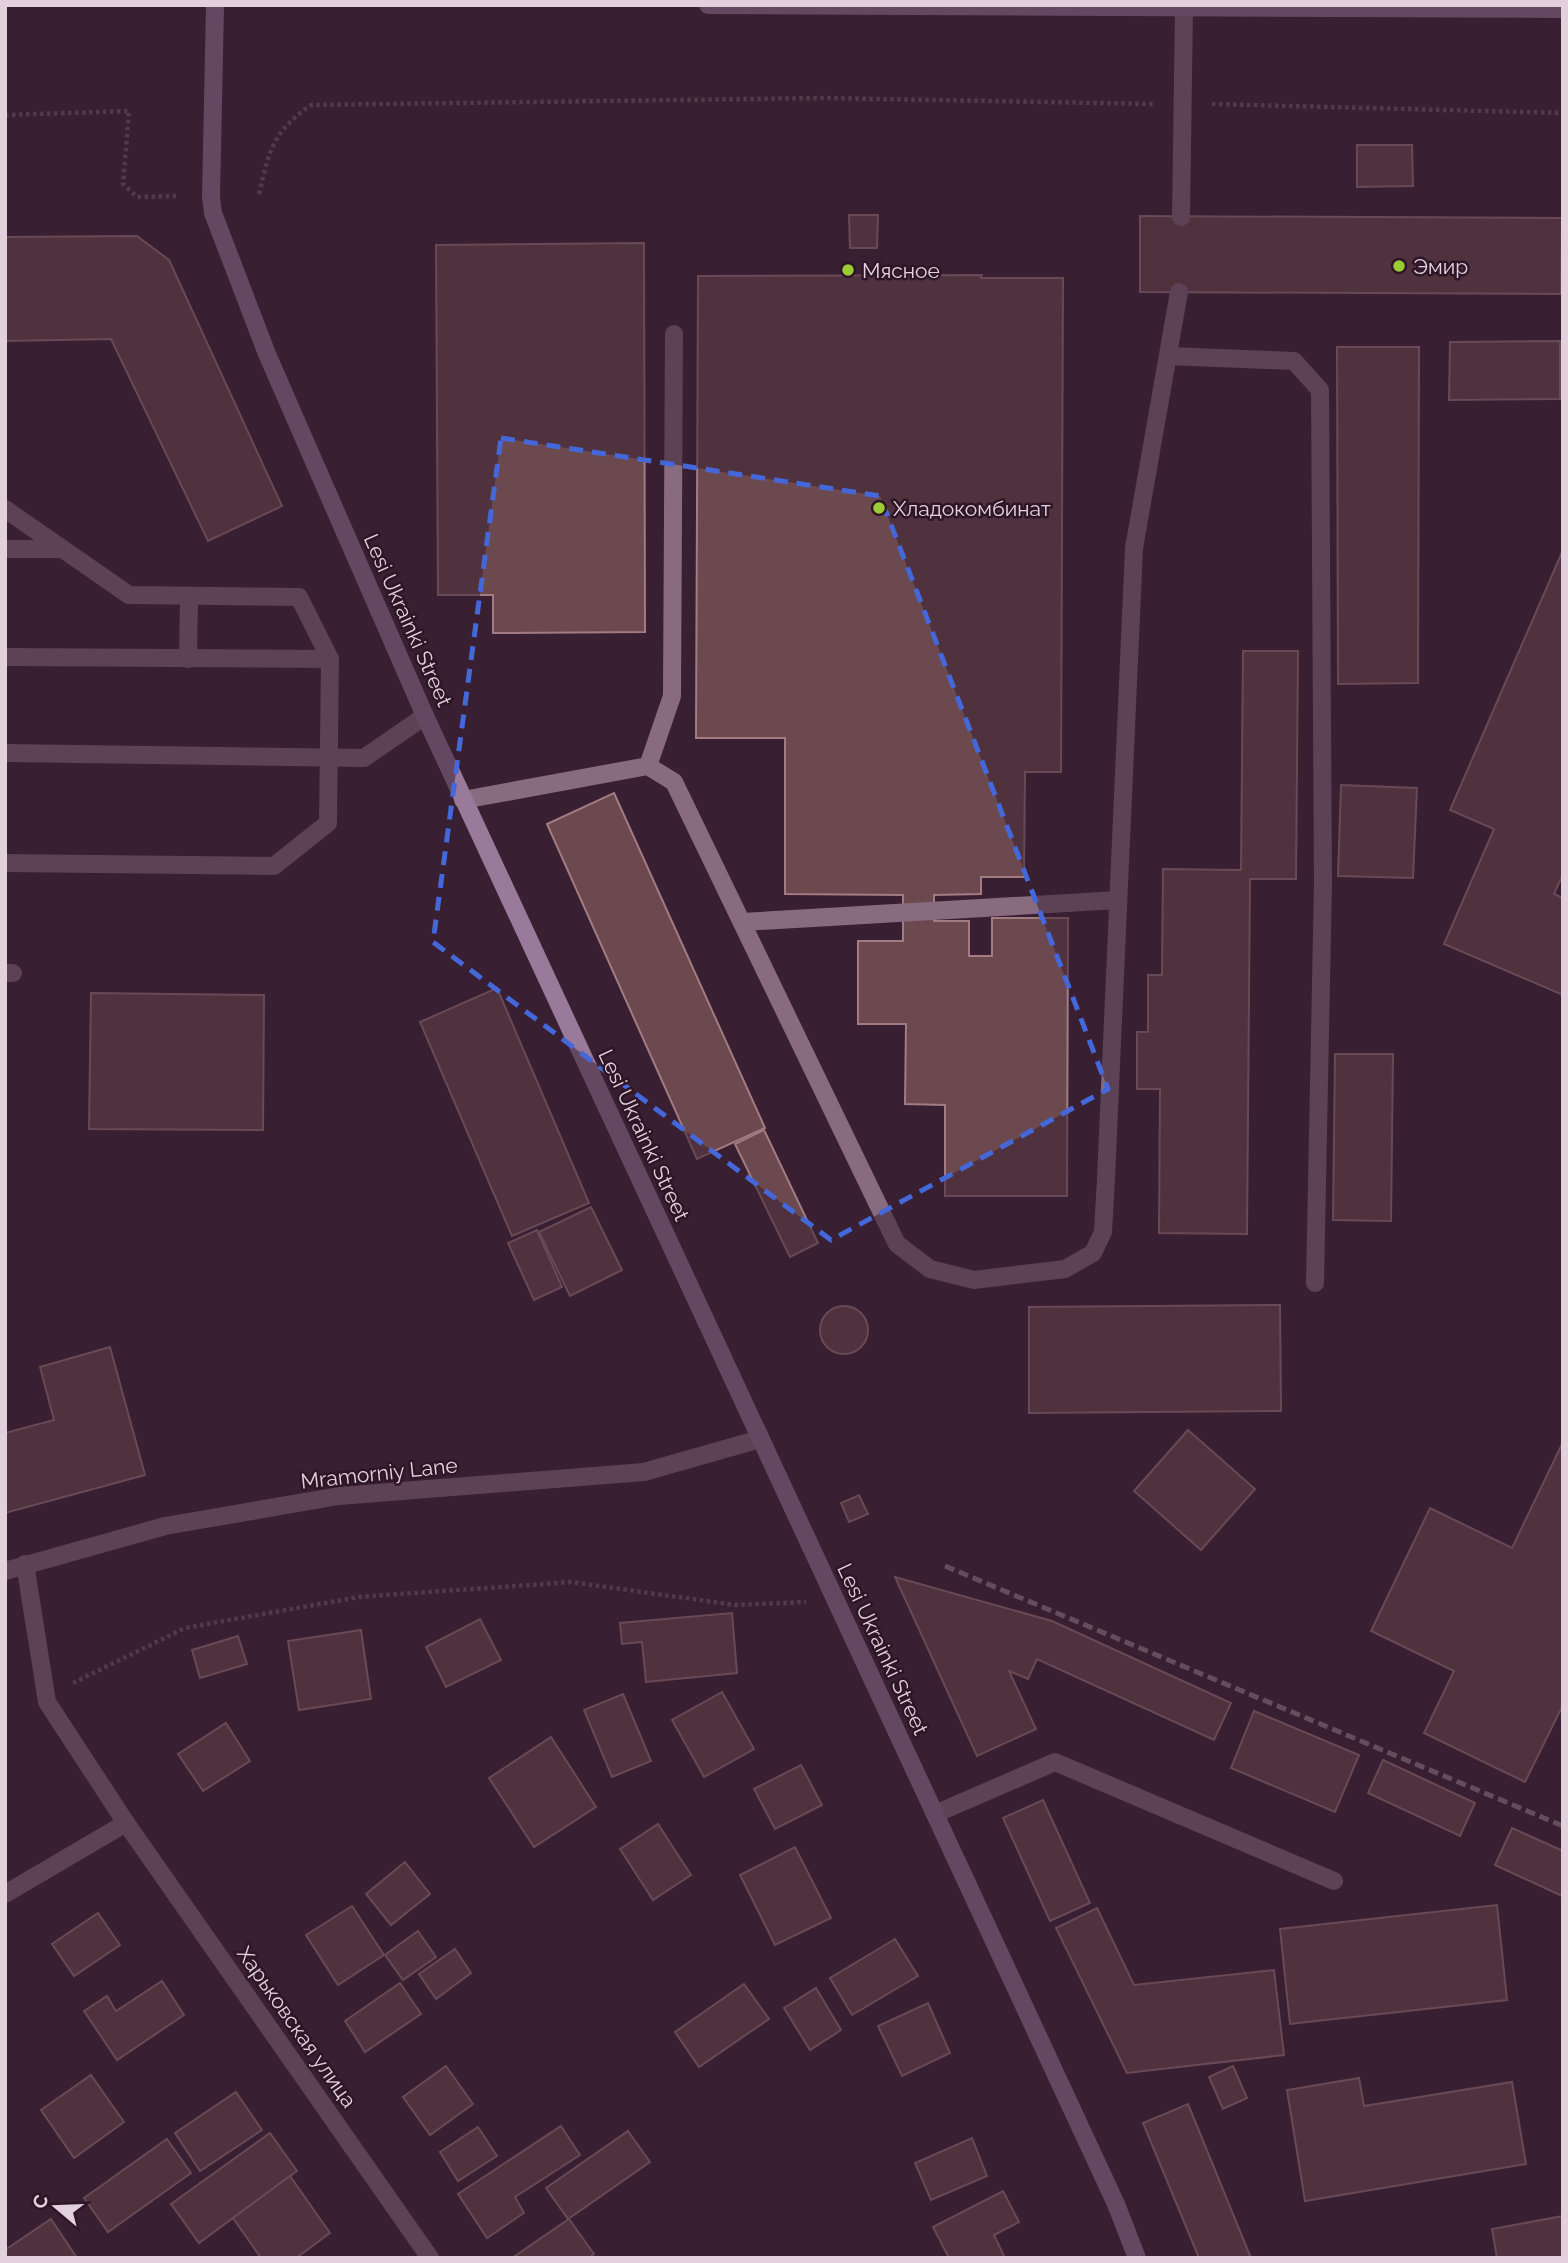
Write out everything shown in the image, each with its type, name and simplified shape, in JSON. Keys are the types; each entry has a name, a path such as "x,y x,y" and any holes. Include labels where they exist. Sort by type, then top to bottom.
{"main road":[{"name":"Lesi Ukrainki Street","path":"215,5 211,197 213,213 267,354 463,800 1116,2204 1137,2258"},
{"path":"708,5 1563,9"}],"street":[{"path":"1181,217 1184,7"},
{"path":"463,800 648,766 674,782 897,1244 930,1269 974,1280 1065,1269 1093,1253 1102,1232 1134,548 1179,292"},
{"path":"648,766 672,696 674,334"},
{"path":"1168,356 1294,361 1320,390 1323,883 1315,1283"},
{"path":"5,509 129,595 299,597 330,659 328,823 274,866 5,863"},
{"path":"5,550 63,549"},
{"path":"188,659 189,596"},
{"path":"5,657 330,659"},
{"path":"5,754 364,758 425,716"},
{"path":"743,922 1118,900"},
{"name":"Mramorniy Lane","path":"5,1571 165,1526 339,1496 643,1472 760,1439"},
{"path":"25,1564 47,1702"},
{"name":"Харьковская улица","path":"47,1702 126,1823 430,2258"},
{"path":"935,1814 1055,1762 1334,1881"},
{"path":"5,1894 126,1823"}],"path":[{"path":"259,194 269,152 280,130 311,106 824,98 1082,105 1281,103 1563,113"},
{"path":"5,115 129,111 123,184 137,197 177,196"},
{"path":"47,1702 81,1677 185,1628 359,1598 571,1582 736,1605 835,1601"}],"highlighted area":[{"path":"501,438 880,496 1108,1089 831,1240 433,942"}],"building":[{"path":"1357,145 1412,145 1413,186 1357,187"},
{"path":"849,215 878,215 877,248 850,248"},
{"path":"1140,216 1562,218 1561,294 1140,292"},
{"path":"137,236 169,260 282,506 208,541 111,339 5,341 5,237"},
{"path":"644,243 645,632 493,633 493,595 438,595 436,245"},
{"name":"Хладокомбинат","path":"982,275 981,278 1063,278 1061,772 1025,772 1024,877 981,877 981,894 934,895 934,921 969,921 969,956 992,956 992,918 1068,918 1067,1196 945,1196 945,1105 905,1104 906,1024 858,1024 858,941 903,941 903,895 785,894 785,738 696,738 698,276"},
{"path":"1560,341 1560,399 1449,400 1450,342"},
{"path":"1337,347 1419,347 1418,683 1338,684"},
{"path":"1563,550 1563,874 1554,894 1563,898 1563,995 1444,944 1494,829 1450,810"},
{"path":"1243,651 1298,651 1296,879 1250,879 1247,1234 1159,1233 1160,1089 1137,1089 1137,1032 1148,1032 1148,975 1162,975 1163,869 1241,870"},
{"path":"1341,785 1417,788 1413,878 1338,876"},
{"path":"614,793 765,1128 697,1159 547,824"},
{"path":"497,988 589,1203 512,1236 420,1022"},
{"path":"91,993 264,995 263,1130 89,1129"},
{"path":"1335,1054 1393,1054 1391,1221 1333,1220"},
{"path":"764,1130 818,1243 790,1257 735,1144"},
{"path":"591,1207 622,1270 570,1296 539,1232"},
{"path":"537,1230 562,1287 534,1300 508,1243"},
{"path":"1280,1305 1281,1411 1029,1413 1029,1307"},
{"path":"844,1306 861,1313 868,1330 861,1347 844,1354 827,1347 820,1330 827,1313"},
{"path":"110,1347 145,1475 5,1513 5,1433 54,1420 40,1367"},
{"path":"1188,1430 1255,1489 1201,1550 1134,1491"},
{"path":"1563,1442 1563,1705 1525,1782 1424,1733 1454,1671 1371,1631 1430,1508 1512,1548"},
{"path":"859,1495 868,1514 849,1522 841,1503"},
{"path":"895,1577 1052,1621 1231,1703 1214,1740 1037,1659 1028,1679 1009,1671 1036,1729 977,1756"},
{"path":"732,1613 737,1673 646,1682 642,1642 622,1644 620,1623"},
{"path":"480,1619 501,1660 446,1687 426,1647"},
{"path":"361,1630 371,1699 299,1710 288,1641"},
{"path":"238,1636 247,1664 200,1678 192,1650"},
{"path":"722,1692 754,1749 704,1777 672,1720"},
{"path":"623,1694 651,1761 612,1777 584,1710"},
{"path":"1254,1711 1359,1755 1335,1812 1231,1768"},
{"path":"226,1723 250,1761 203,1791 178,1754"},
{"path":"551,1737 596,1807 534,1847 489,1778"},
{"path":"1383,1760 1475,1803 1460,1836 1368,1793"},
{"path":"801,1765 822,1805 775,1829 754,1789"},
{"path":"1043,1800 1090,1903 1050,1921 1003,1818"},
{"path":"658,1824 691,1875 653,1900 620,1849"},
{"path":"1512,1828 1563,1851 1562,1896 1495,1865"},
{"path":"795,1847 831,1918 775,1945 740,1875"},
{"path":"405,1862 430,1894 391,1925 366,1894"},
{"path":"1497,1905 1507,2000 1290,2024 1280,1929"},
{"path":"352,1906 384,1955 338,1985 306,1935"},
{"path":"1097,1908 1134,1985 1274,1970 1284,2055 1127,2073 1056,1928"},
{"path":"98,1913 120,1945 74,1976 52,1944"},
{"path":"418,1931 436,1957 403,1980 385,1955"},
{"path":"895,1939 918,1976 852,2015 830,1978"},
{"path":"455,1949 471,1973 436,1999 419,1974"},
{"path":"162,1981 184,2015 117,2060 84,2011 107,1996 116,2011"},
{"path":"400,1983 421,2014 365,2052 345,2021"},
{"path":"744,1984 769,2019 699,2067 675,2032"},
{"path":"816,1988 841,2030 810,2050 784,2008"},
{"path":"928,2003 950,2053 902,2076 878,2026"},
{"path":"446,2066 473,2104 430,2135 403,2097"},
{"path":"1233,2066 1247,2098 1223,2109 1209,2077"},
{"path":"91,2075 124,2122 74,2158 41,2110"},
{"path":"1359,2078 1364,2106 1512,2082 1526,2164 1305,2201 1287,2090"},
{"path":"236,2092 262,2130 200,2171 175,2133"},
{"path":"1188,2104 1251,2258 1199,2258 1143,2123"},
{"path":"561,2126 580,2155 515,2197 524,2213 487,2238 458,2194"},
{"path":"478,2127 497,2156 458,2181 440,2152"},
{"path":"628,2131 650,2162 568,2219 546,2188"},
{"path":"270,2133 297,2171 199,2243 171,2204"},
{"path":"972,2138 987,2176 931,2200 915,2163"},
{"path":"167,2139 191,2173 108,2232 84,2198"},
{"path":"290,2176 330,2233 296,2258 261,2258 233,2218"},
{"path":"1003,2191 1019,2222 994,2235 1005,2258 949,2258 933,2227"},
{"path":"1563,2216 1563,2258 1497,2258 1492,2229"},
{"path":"51,2219 77,2258 5,2258 5,2250"},
{"path":"569,2219 594,2254 589,2258 512,2258"}],"railway":[{"path":"945,1566 1563,1826"}],"place":[{"name":"Эмир","path":"1399,266"},
{"name":"Мясное","path":"848,270"},
{"name":"Хладокомбинат","path":"879,508"}]}
